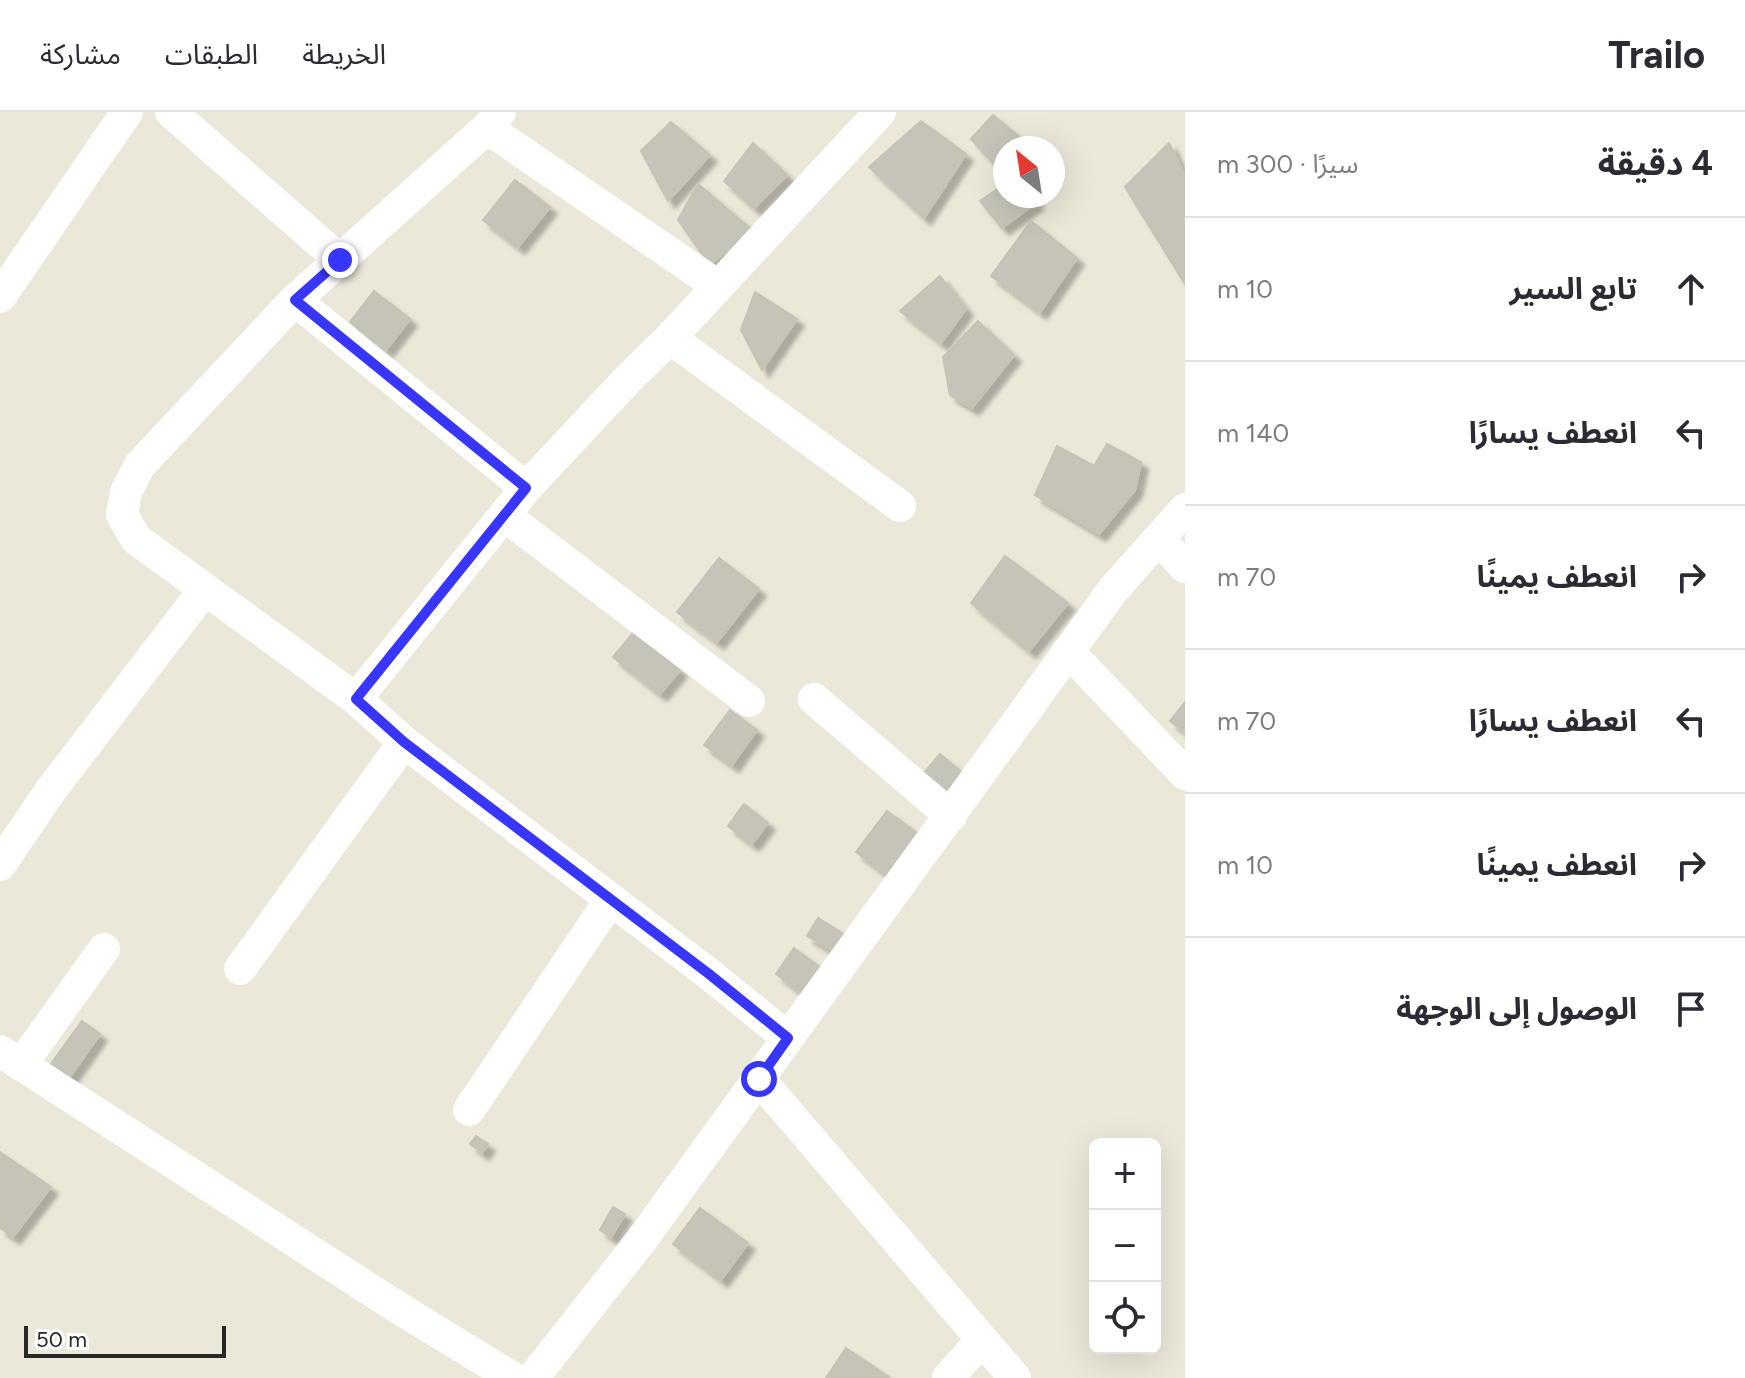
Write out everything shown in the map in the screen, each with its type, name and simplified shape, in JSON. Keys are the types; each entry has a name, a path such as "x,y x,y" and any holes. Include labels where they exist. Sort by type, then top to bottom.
{"street":[{"path":"0,297 127,112"},
{"path":"171,112 340,260"},
{"path":"356,699 526,488 829,170 880,112"},
{"path":"718,286 494,120 295,300 140,465 126,492 122,515 136,539 356,699 404,742 709,974 788,1038"},
{"path":"295,300 526,488"},
{"path":"670,338 900,506"},
{"path":"533,1378 640,1242 1113,590 1185,509"},
{"path":"504,515 749,701"},
{"path":"1159,539 1185,567"},
{"path":"0,865 51,790 205,589"},
{"path":"1070,653 1185,774"},
{"path":"814,699 951,816"},
{"path":"240,969 404,742"},
{"path":"469,1110 611,899"},
{"path":"104,949 10,1058 513,1378"},
{"path":"759,1079 1015,1378"},
{"path":"948,1378 982,1340"}],"building":[{"path":"993,115 1018,136 993,136 993,163 971,139"},
{"path":"921,121 966,154 924,218 869,167"},
{"path":"671,122 710,155 668,201 641,151"},
{"path":"753,143 787,175 754,208 724,181"},
{"path":"1169,143 1185,176 1185,284 1125,187"},
{"path":"515,180 550,207 518,247 483,220"},
{"path":"698,184 752,230 710,265 678,220"},
{"path":"993,192 993,208 1029,208 1002,228 980,201"},
{"path":"1031,221 1077,258 1040,312 991,276"},
{"path":"940,276 966,309 941,343 900,311"},
{"path":"374,291 410,319 386,350 350,322"},
{"path":"755,292 797,319 762,370 741,330"},
{"path":"978,321 1014,355 972,408 950,395 943,357"},
{"path":"1107,444 1141,462 1135,490 1099,534 1035,495 1057,446 1094,466"},
{"path":"1005,556 1068,603 1029,651 971,603"},
{"path":"719,558 759,589 717,642 677,612"},
{"path":"633,633 680,670 660,694 613,657"},
{"path":"1185,702 1185,732 1170,721"},
{"path":"730,710 757,730 732,765 704,745"},
{"path":"940,754 966,776 948,796 923,774"},
{"path":"744,804 768,823 752,844 728,826"},
{"path":"887,811 924,838 893,879 856,852"},
{"path":"818,918 847,936 836,953 807,936"},
{"path":"794,948 831,975 812,1000 776,974"},
{"path":"82,1021 100,1034 67,1081 48,1068"},
{"path":"476,1136 488,1144 482,1153 470,1144"},
{"path":"0,1152 51,1187 13,1237 0,1228"},
{"path":"613,1207 625,1214 611,1237 600,1230"},
{"path":"700,1208 748,1243 721,1280 673,1244"},
{"path":"846,1348 889,1377 826,1378"}],"route":[{"path":"340,260 295,300 526,488 356,699 404,742 709,974 788,1038 759,1079"}]}
